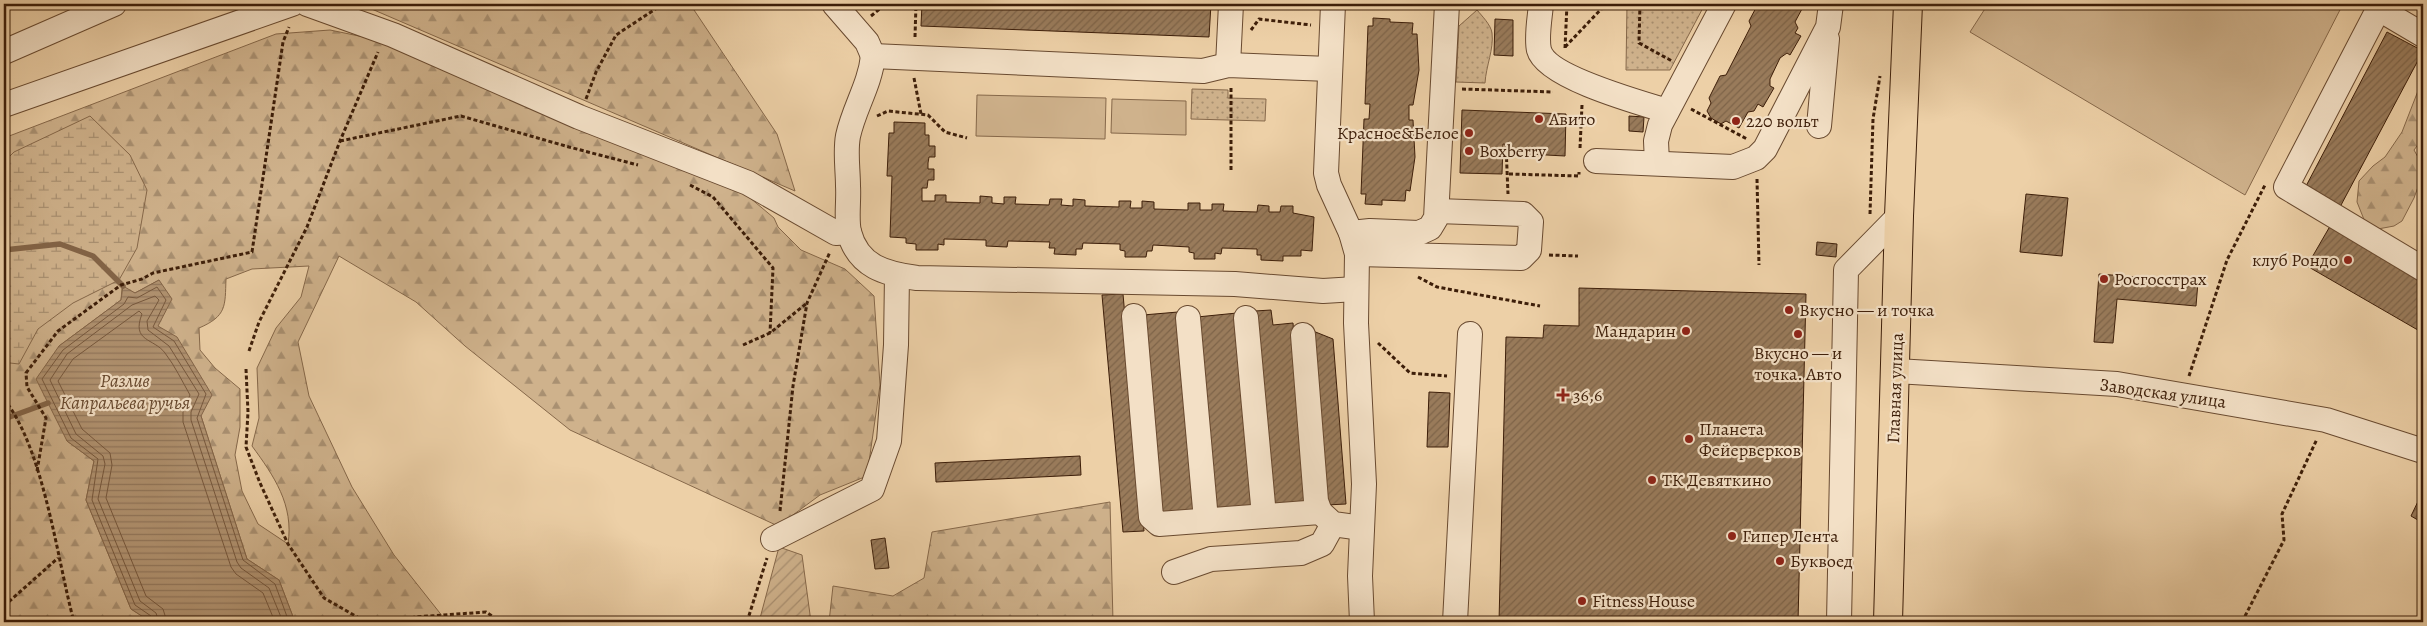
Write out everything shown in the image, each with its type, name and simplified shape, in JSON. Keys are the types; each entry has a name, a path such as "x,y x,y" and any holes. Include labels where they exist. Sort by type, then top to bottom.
{"main road":[{"name":"Главная улица","path":"1888,622 1899,216 1908,4"}],"street":[{"path":"4,52 111,4"},
{"path":"834,4 867,42 873,56 871,73 851,125 848,138 843,232"},
{"path":"1228,64 1231,4"},
{"path":"1354,244 1370,231 1419,233 1430,228 1436,218 1447,4"},
{"path":"1540,4 1539,49 1545,62 1564,82 1606,93 1670,105"},
{"path":"1657,163 1656,141 1660,124 1724,4"},
{"path":"1819,126 1831,4"},
{"path":"2423,35 2380,6 2286,187 2423,269"},
{"path":"4,105 297,9 393,35 579,117 748,183 843,232 858,252 874,268 897,275 917,278 1235,284 1323,291 1356,289"},
{"path":"1332,15 1326,173 1329,185 1354,244 1364,484 1360,576 1362,622"},
{"path":"1585,162 1733,167 1761,154 1828,27"},
{"path":"873,56 1203,71 1228,64 1330,70"},
{"path":"1354,244 1406,255 1521,258 1529,250 1531,222 1523,214 1437,211"},
{"path":"1839,622 1846,270 1899,216"},
{"path":"773,539 872,489 889,441 896,345 897,275"},
{"path":"1134,316 1151,517 1158,524 1264,516 1327,518 1362,528"},
{"path":"1188,318 1206,520"},
{"path":"1246,318 1264,516"},
{"path":"1455,622 1470,334"},
{"path":"1174,572 1211,559 1301,553 1322,544 1327,518 1316,501 1303,335"},
{"name":"Заводская улица","path":"1896,371 2117,384 2183,394 2326,420 2423,452"}],"path":[{"path":"579,117 596,72 616,35 663,4"},
{"path":"916,4 914,77 921,114"},
{"path":"1443,88 1564,82 1567,4"},
{"path":"1565,48 1606,4"},
{"path":"1640,4 1639,43 1689,70"},
{"path":"38,471 46,418 27,387 26,373 58,331 121,285 142,279 153,273 252,252 282,42 297,9"},
{"path":"1248,34 1259,19 1332,15"},
{"path":"250,351 258,322 307,227 340,141 383,41 393,35"},
{"path":"1228,64 1232,74 1231,170"},
{"path":"1869,222 1873,119 1881,72"},
{"path":"1509,174 1579,176 1585,162 1582,101"},
{"path":"1670,105 1761,154 1759,264"},
{"path":"851,125 861,125 888,110 928,115 945,132 967,138"},
{"path":"340,141 461,116 570,148 642,166"},
{"path":"1506,145 1509,174 1508,214"},
{"path":"2183,394 2227,260 2268,178 2286,187"},
{"path":"687,184 713,197 773,268 770,333"},
{"path":"747,622 779,521 793,386 807,303 843,232"},
{"path":"1529,250 1544,255 1578,256"},
{"path":"1406,255 1416,276 1437,287 1540,306"},
{"path":"743,345 770,333 807,303"},
{"path":"1356,323 1410,373 1468,378"},
{"path":"246,369 248,412 246,447 288,544 324,598 366,622"},
{"path":"4,399 17,415 38,471 74,622"},
{"path":"2242,622 2284,540 2282,514 2326,420"},
{"path":"4,606 58,558"},
{"path":"392,622 415,617 486,612 501,622"}],"green space":[{"path":"360,4 690,4 777,134 795,191"},
{"path":"1627,4 1705,4 1670,70 1626,70"},
{"path":"1988,4 2343,4 2245,195 1970,32"},
{"path":"1477,10 1488,24 1492,33 1492,45 1485,83 1456,82 1459,26"},
{"path":"330,30 383,41 743,192 774,218 778,227 801,250 845,269 874,296 880,385 867,476 820,495 778,526 570,430 465,346 416,302 339,256 298,342 309,396 352,487 394,555 447,622 295,622 279,580 247,559 201,416 157,326 159,280 135,293 122,288 121,300 59,346 67,441 94,461 86,500 131,609 151,622 4,622 4,138 276,34","holes":["309,266 301,297 276,328 257,368 259,418 252,446 275,480 285,504 288,516 288,544 258,524 242,491 235,455 240,427 240,389 215,368 200,350 199,328 215,319 223,309 226,279 252,269"]},
{"path":"2423,78 2423,138 2414,150 2419,159 2422,176 2414,198 2402,221 2394,226 2378,229 2365,222 2357,202 2359,181 2373,166 2385,157 2402,132"},
{"path":"1192,89 1228,90 1228,98 1266,99 1265,121 1191,119"},
{"path":"977,95 1106,98 1105,139 976,136"},
{"path":"1112,99 1186,101 1186,135 1111,133"},
{"path":"90,116 130,155 147,190 137,248 119,280 73,303 38,329 19,364 10,363 4,358 4,162 14,152"},
{"path":"1110,502 1113,622 829,622 833,586 893,596 924,578 932,532"},
{"path":"779,547 802,555 811,622 759,622"}],"water":[{"name":"Разлив Капральева ручья","path":"159,280 172,299 158,326 177,337 212,395 201,416 247,559 279,580 295,622 151,622 131,609 86,500 94,461 67,441 36,379 59,346 121,300 123,286 135,293"}],"building":[{"path":"922,4 1211,4 1209,37 921,26"},
{"path":"1265,4 1300,4 1300,7 1265,6"},
{"path":"1758,4 1796,4 1803,7 1795,22 1798,28 1795,33 1801,36 1790,55 1787,53 1780,58 1770,79 1770,86 1774,88 1763,107 1758,104 1754,111 1748,112 1739,128 1726,121 1721,124 1711,118 1707,111 1711,103 1709,98 1720,76 1726,75 1751,26 1749,21"},
{"path":"1373,18 1390,19 1390,22 1413,23 1412,34 1417,34 1419,70 1413,105 1409,105 1409,120 1413,120 1415,157 1410,191 1406,190 1405,201 1382,200 1382,205 1365,204 1366,194 1361,194 1364,119 1369,119 1370,104 1365,104 1368,26 1373,26"},
{"path":"1495,19 1513,20 1513,56 1494,55"},
{"path":"2387,32 2423,51 2340,207 2305,188"},
{"path":"1462,110 1566,114 1565,156 1509,153 1509,145 1503,144 1502,174 1460,173"},
{"path":"1629,116 1644,117 1643,132 1629,131"},
{"path":"894,122 925,123 925,135 929,135 929,146 935,146 935,157 929,157 928,163 928,169 934,169 934,180 928,180 927,188 922,188 922,201 935,201 935,195 946,195 946,202 980,203 980,196 992,197 992,203 1004,204 1004,197 1016,197 1015,204 1049,205 1050,199 1062,199 1061,205 1073,206 1073,199 1085,200 1085,206 1119,207 1119,201 1131,201 1130,208 1142,208 1142,201 1154,202 1154,209 1188,210 1188,203 1200,203 1200,210 1212,210 1212,204 1224,204 1223,211 1257,212 1258,205 1269,206 1269,212 1280,212 1281,206 1293,206 1293,213 1314,217 1312,251 1301,250 1301,256 1283,256 1283,261 1261,260 1261,255 1257,255 1257,249 1222,248 1221,254 1215,253 1215,259 1194,259 1194,253 1189,252 1189,247 1153,245 1152,251 1147,251 1146,257 1125,257 1125,251 1120,250 1120,244 1083,243 1082,249 1076,249 1076,255 1054,254 1055,248 1049,248 1050,242 1008,241 1007,247 986,246 986,240 944,239 944,245 938,244 938,250 916,250 916,244 906,243 906,238 890,237 892,176 887,176 889,133 894,133"},
{"path":"2026,194 2068,198 2062,256 2020,252"},
{"path":"2333,221 2423,273 2423,333 2307,266"},
{"path":"1817,242 1837,244 1836,257 1816,255"},
{"path":"2099,274 2198,282 2196,306 2117,299 2113,343 2094,342"},
{"name":"ТК Девяткино","path":"1579,288 1806,294 1798,622 1499,622 1506,337 1543,338 1544,325 1579,326"},
{"path":"1123,294 1144,531 1123,532 1102,295"},
{"path":"1271,310 1273,325 1293,323 1307,505 1270,508 1255,311"},
{"path":"1178,312 1196,513 1161,516 1143,315"},
{"path":"1237,313 1254,508 1214,511 1197,317"},
{"path":"1313,331 1333,339 1346,504 1326,505"},
{"path":"1429,392 1450,393 1448,447 1427,447"},
{"path":"1080,456 1081,475 936,482 935,463"},
{"path":"2423,491 2423,523 2411,516"},
{"path":"885,538 889,568 875,569 871,540"}],"waterway":[{"path":"4,250 60,244 93,256 123,286"},
{"path":"4,419 48,403"}],"place":[{"name":"Авито","path":"1539,119"},
{"name":"220 вольт","path":"1736,121"},
{"name":"Красное&Белое","path":"1469,133"},
{"name":"Boxberry","path":"1469,151"},
{"name":"клуб Рондо","path":"2348,260"},
{"name":"Росгосстрах","path":"2104,279"},
{"name":"Вкусно — и точка","path":"1789,310"},
{"name":"Мандарин","path":"1686,331"},
{"name":"Вкусно — и точка. Авто","path":"1798,334"},
{"name":"36,6","path":"1563,395"},
{"name":"Планета Фейерверков","path":"1689,439"},
{"name":"ТК Девяткино","path":"1652,480"},
{"name":"Гипер Лента","path":"1732,536"},
{"name":"Буквоед","path":"1780,561"},
{"name":"Fitness House","path":"1582,601"}]}
